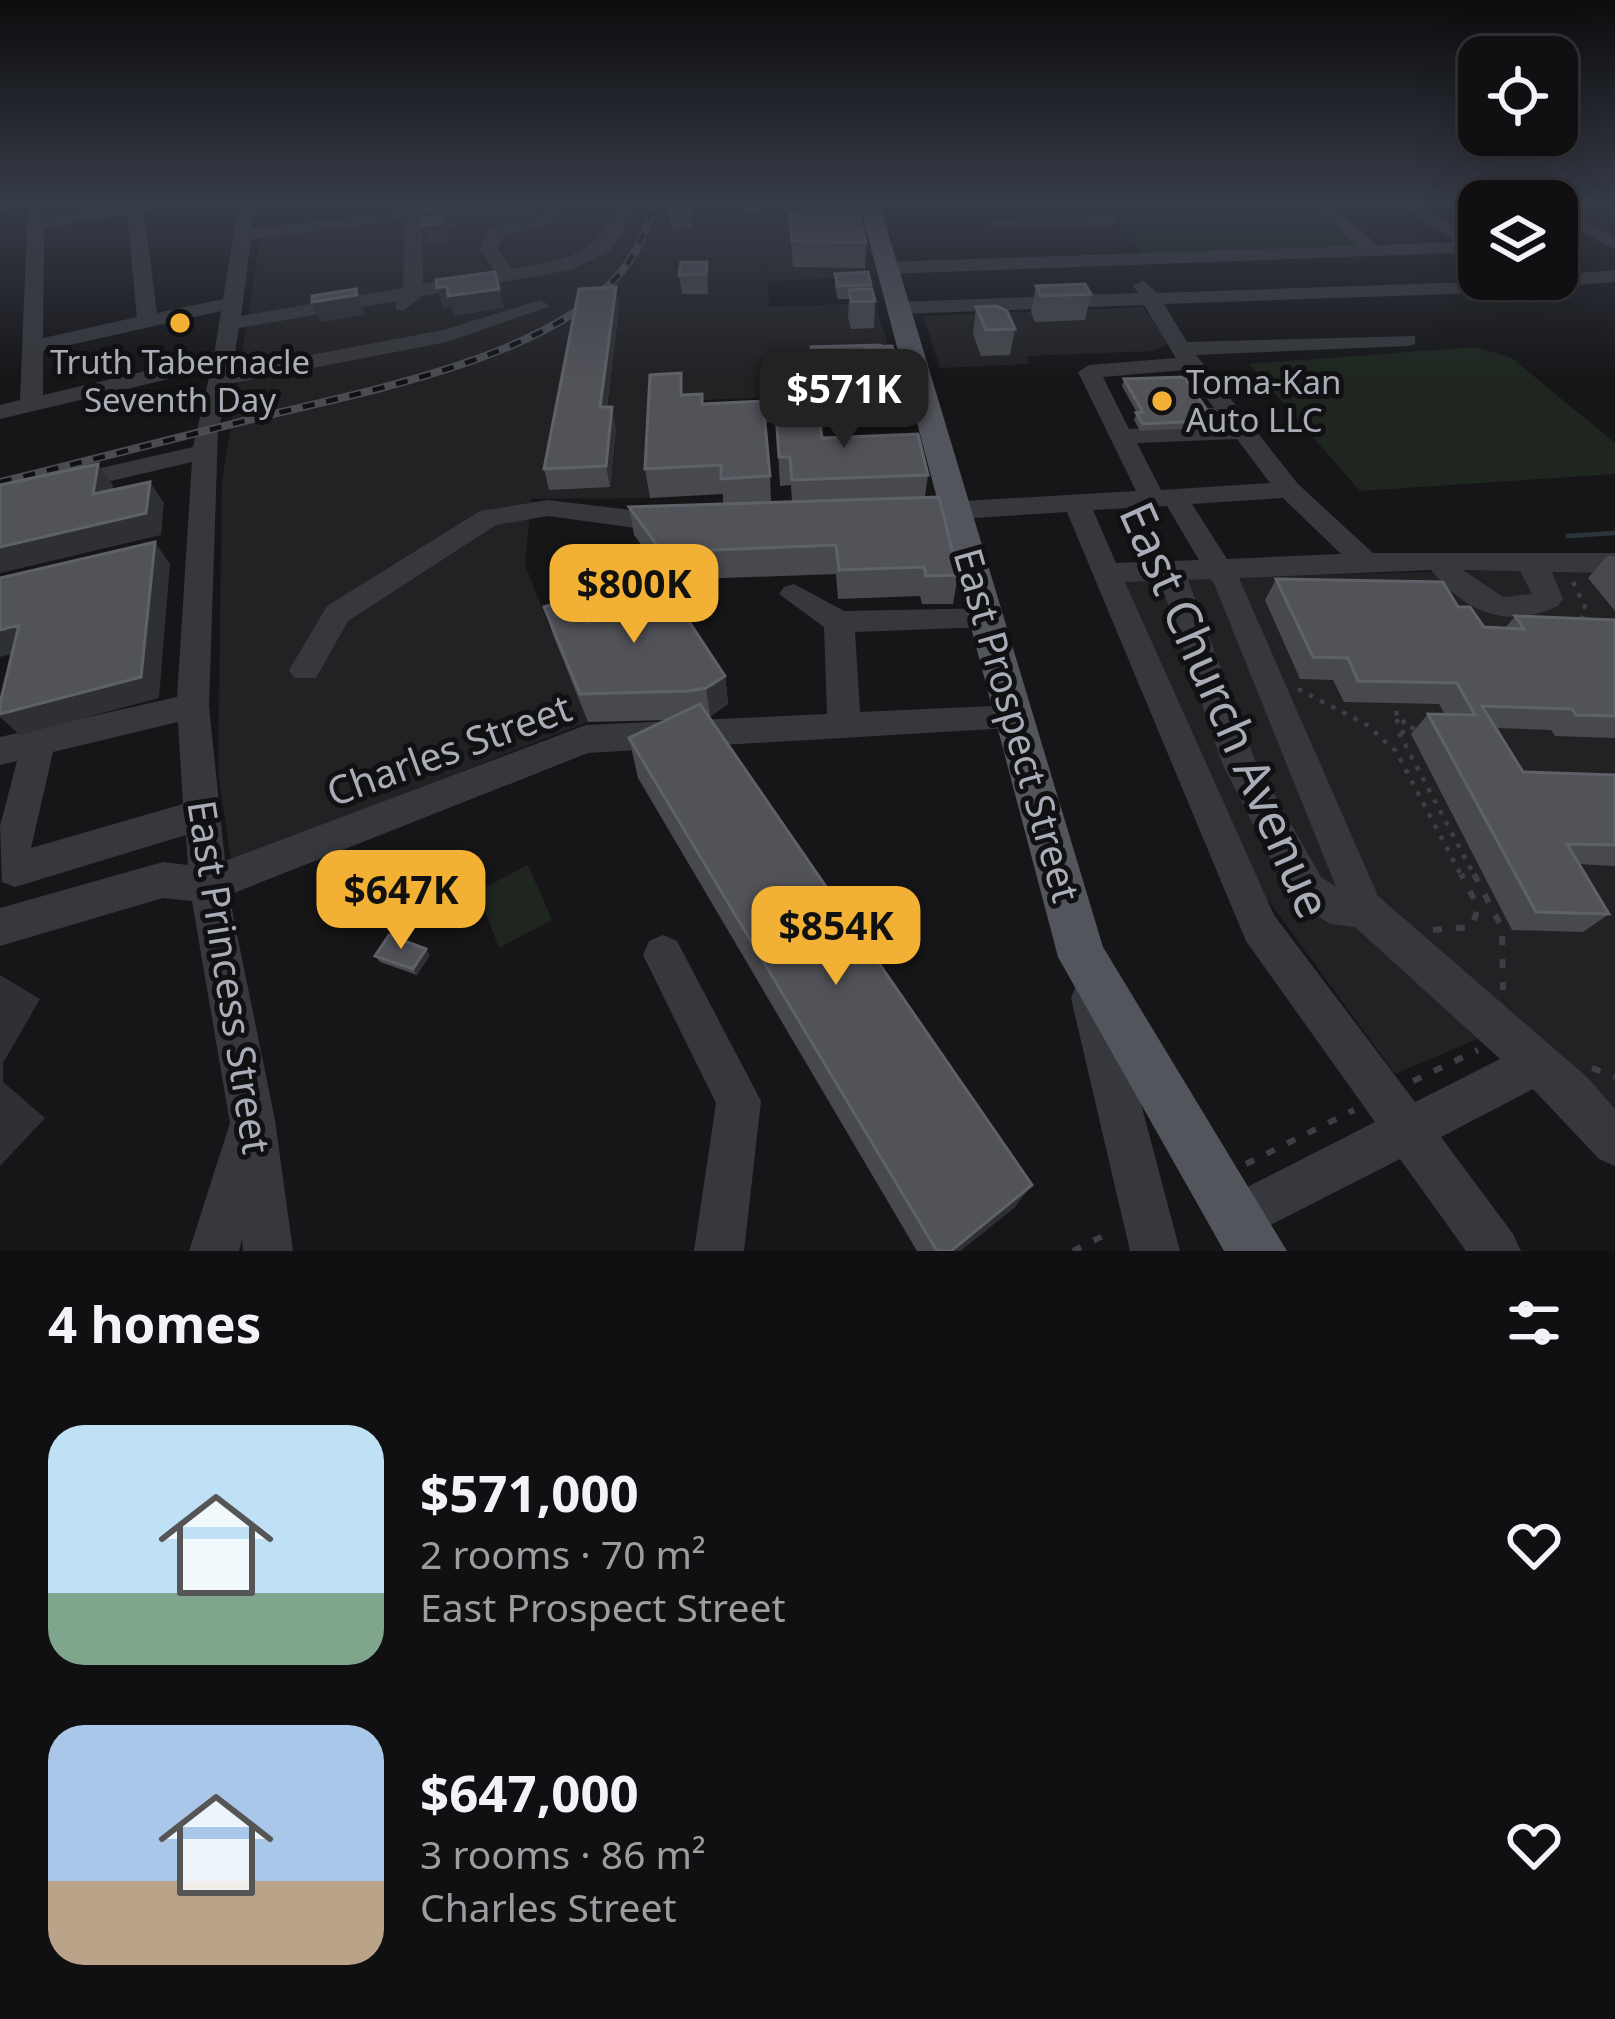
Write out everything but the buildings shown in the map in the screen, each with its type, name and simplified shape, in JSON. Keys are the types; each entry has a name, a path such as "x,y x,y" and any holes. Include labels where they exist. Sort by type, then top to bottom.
{"main road":[{"name":"East Prospect Street","path":"885,261 1082,957"},
{"path":"1082,957 1247,1234"}],"street":[{"path":"24,261 32,404"},
{"path":"141,261 148,321"},
{"name":"East Princess Street","path":"239,261 205,452 193,706 208,885 252,1120 268,1251"},
{"path":"413,261 413,295"},
{"path":"498,261 507,275"},
{"path":"31,346 148,321 230,313 311,328 368,319 399,308 413,295 578,261"},
{"path":"887,268 1052,261"},
{"path":"1131,261 1150,305 1289,490 1367,563"},
{"path":"1189,261 1236,320"},
{"path":"1615,276 1236,320 1186,356 1089,371 1162,496 1229,585 1364,909 1572,1094 1615,1143"},
{"path":"898,308 1150,298 1236,320 1408,340"},
{"path":"0,412 221,369 448,336 540,306"},
{"path":"720,418 868,413 923,398"},
{"path":"1124,436 1246,432"},
{"path":"0,499 205,452"},
{"path":"899,514 1289,490"},
{"name":"East Church Avenue","path":"1075,500 1260,928 1496,1251"},
{"path":"305,670 337,614 488,517 548,508 662,525 709,523"},
{"path":"1438,560 1483,603 1509,609 1534,608 1548,599 1544,581 1526,559"},
{"path":"1107,573 1438,560 1615,563"},
{"path":"1170,570 1239,764 1307,890 1331,906 1364,909"},
{"path":"794,594 839,622 987,616"},
{"path":"839,622 844,727"},
{"path":"0,752 193,706"},
{"name":"Charles Street","path":"208,885 586,739 1015,718"},
{"path":"39,742 10,859 16,870 202,814"},
{"path":"0,927 163,880 208,885"},
{"path":"663,955 740,1101 719,1251"},
{"name":"East Prospect Street","path":"1082,957 1155,1251"},
{"path":"1247,1234 1406,1132 1534,1065"},
{"path":"214,1251 252,1120"}],"path":[{"path":"1580,622 1588,631"},
{"path":"1290,684 1367,724 1409,768 1478,907 1472,927 1421,933"},
{"path":"1430,729 1407,728 1393,713 1502,928 1499,973 1504,996"}],"shaded area":[{"path":"257,261 863,261 867,277 768,281 769,307 875,303 900,385 867,387 868,393 655,402 650,498 531,499 525,565 588,722 231,861 218,772 222,482"},
{"path":"1143,307 1169,344 1153,351 1027,356 1029,364 940,368 923,316"},
{"path":"1476,347 1512,358 1615,443 1615,474 1360,491 1249,364"},
{"path":"1615,570 1615,1123 1513,1024 1395,1074 1265,896 1120,581"},
{"path":"528,865 552,920 499,948 477,891"}],"waterway":[{"path":"1568,536 1615,533"}],"railway":[{"path":"0,482 386,387 485,356 572,314 606,288 628,261"}],"place":[{"name":"Truth Tabernacle Seventh Day","path":"180,323"},
{"name":"Toma-Kan Auto LLC","path":"1162,401"}]}
